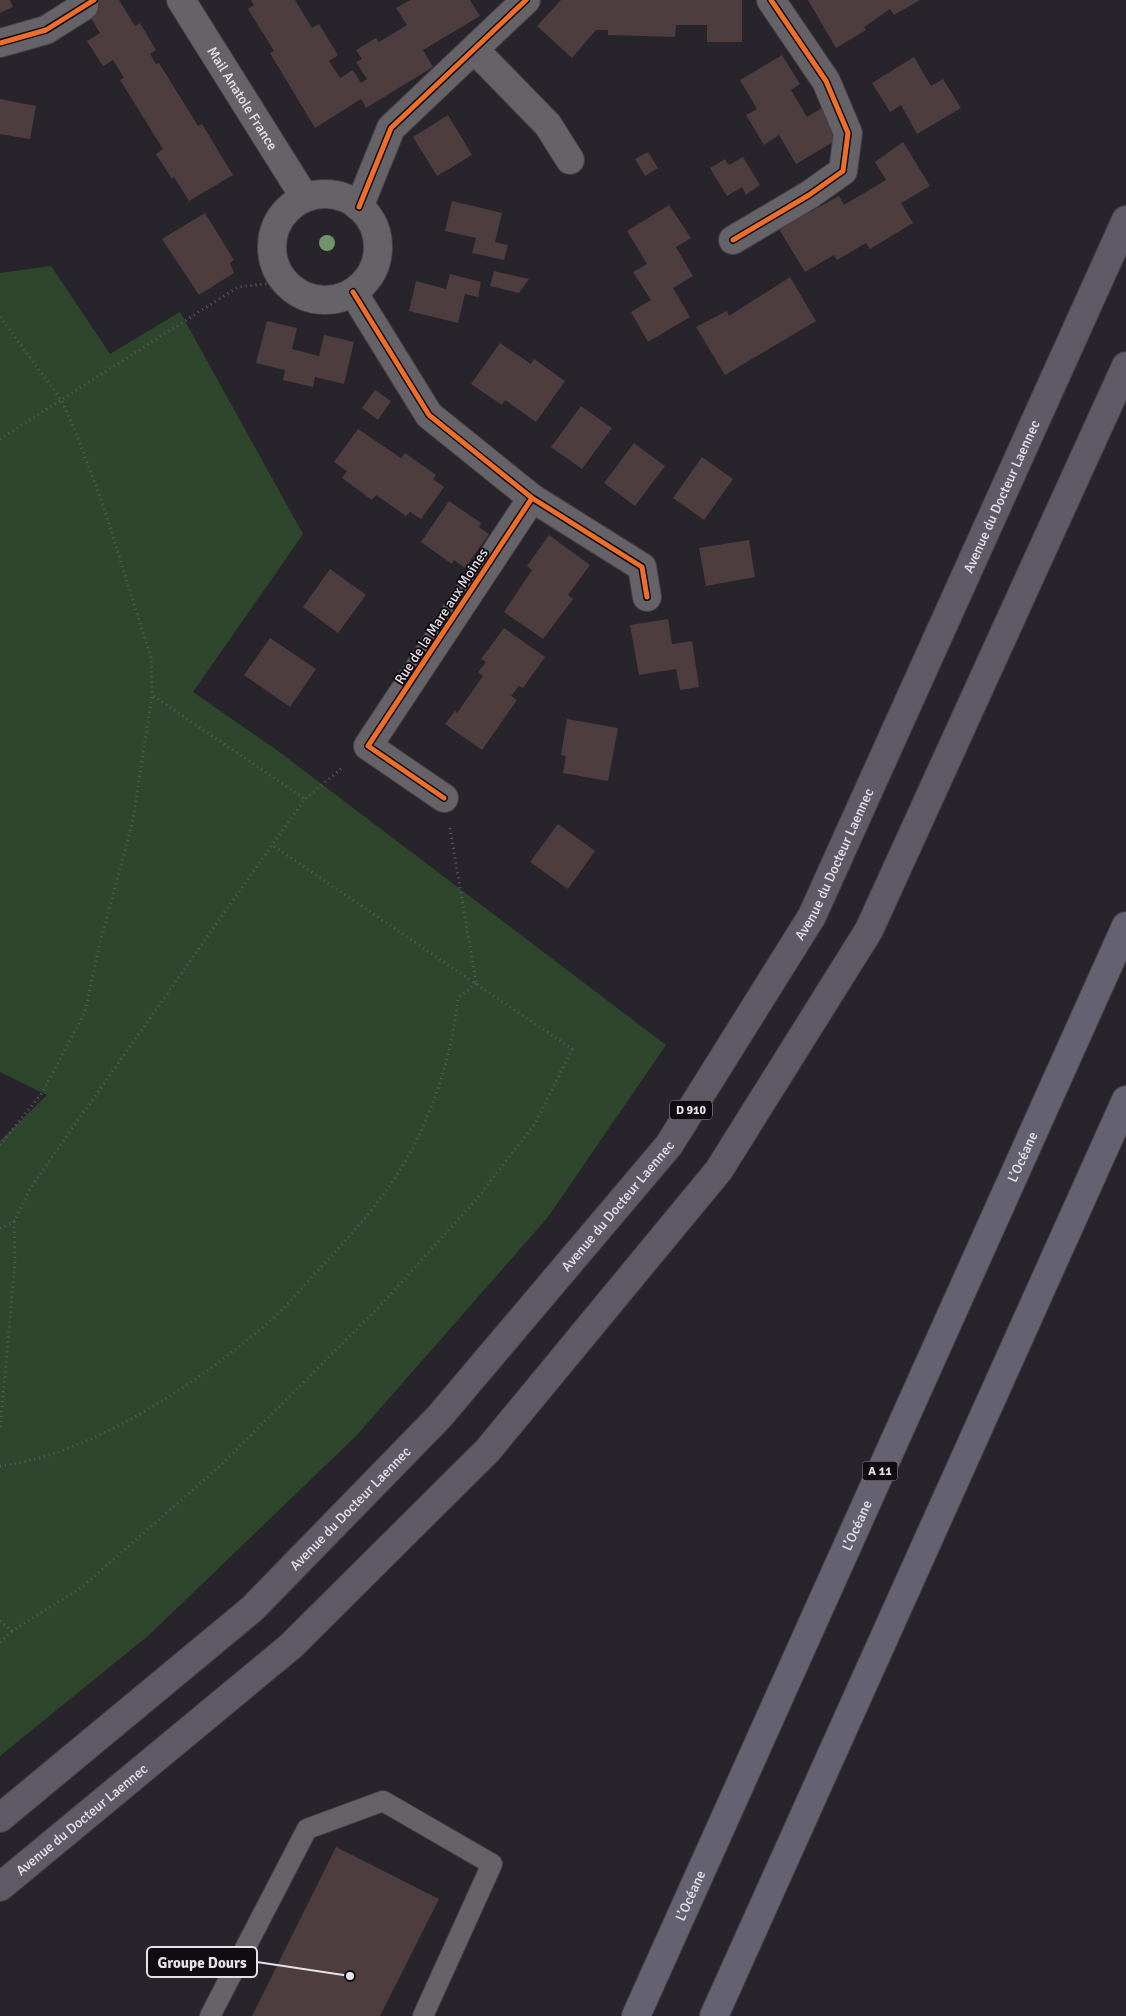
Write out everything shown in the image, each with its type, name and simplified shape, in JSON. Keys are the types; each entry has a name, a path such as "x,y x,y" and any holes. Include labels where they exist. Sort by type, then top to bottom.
{"highway":[{"name":"L’Océane","path":"636,2016 1126,926"},
{"path":"714,2016 1126,1100"}],"main road":[{"name":"Avenue du Docteur Laennec","path":"0,1818 252,1609 439,1417 669,1145 812,916 1126,220"},
{"name":"Avenue du Docteur Laennec","path":"0,1887 291,1646 467,1471 488,1450 718,1170 869,930 1126,366"}],"street":[{"name":"Mail Anatole France","path":"181,0 305,198"},
{"path":"359,207 391,128 425,94 476,50 526,0"},
{"path":"733,240 809,195 843,172 848,134 841,116 826,81 770,0"},
{"path":"0,43 46,30 84,6"},
{"path":"476,50 548,125 570,160"},
{"path":"323,194 341,197 359,207 371,222 378,242 376,261 369,277 354,292 336,299 316,300 299,294 284,282 275,266 272,248 273,234 281,217 294,204 305,198 323,194"},
{"path":"354,292 429,415 532,498 642,567 646,597"},
{"name":"Rue de la Mare aux Moines","path":"368,746 532,498"},
{"path":"368,746 444,798"}],"lane":[{"path":"210,2016 307,1829 382,1801 492,1864 423,2016"}],"path":[{"path":"0,439 238,287 284,282"},
{"path":"0,318 62,401 103,505 151,658 152,696 133,820 99,947 85,1012 42,1093 0,1145"},
{"path":"152,696 305,799"},
{"path":"0,1431 16,1262 14,1222 31,1186 305,799 368,746"},
{"path":"444,798 476,983"},
{"path":"0,1642 12,1631 82,1587 219,1467 380,1306 475,1201 535,1124 572,1049 272,845"},
{"path":"0,1466 28,1462 69,1448 136,1416 206,1372 271,1320 375,1208 410,1153 437,1095 454,1037 458,998 476,983"},
{"path":"0,1228 14,1222"},
{"path":"0,1621 12,1631"}],"green space":[{"path":"51,266 110,354 180,312 303,534 193,692 278,751 666,1045 548,1217 356,1436 149,1635 0,1756 0,1141 47,1095 0,1072 0,273"}],"building":[{"path":"0,0 10,0 13,7 0,13"},
{"path":"80,0 119,0 135,26 140,23 156,50 150,54 156,64 159,63 198,126 202,124 233,175 189,201 174,177 172,179 156,154 163,149 120,80 124,78 113,60 103,66 87,41 100,33"},
{"path":"251,0 295,0 312,28 319,24 338,55 329,61 340,78 353,70 361,83 367,79 356,62 362,59 356,50 376,38 379,42 407,25 396,8 410,0 470,0 480,16 423,50 433,67 366,108 361,99 315,128 270,53 274,51 248,9 254,5"},
{"path":"561,0 742,0 742,42 707,42 707,25 676,25 675,37 608,35 608,30 596,30 572,58 537,26"},
{"path":"808,0 920,0 894,15 890,9 864,27 866,30 836,48"},
{"path":"782,55 800,84 791,90 807,117 822,108 840,138 796,164 779,135 764,145 746,115 757,109 740,80"},
{"path":"914,57 931,86 943,79 961,108 917,134 901,105 890,112 872,83"},
{"path":"0,99 36,106 30,139 0,134"},
{"path":"448,115 472,155 437,176 413,137"},
{"path":"903,142 930,186 901,203 913,223 870,249 866,243 837,260 834,255 805,272 779,229 839,196 844,205 886,180 875,162"},
{"path":"648,152 658,168 645,176 635,159"},
{"path":"743,157 760,185 746,195 742,187 727,196 710,168 725,159 729,165"},
{"path":"452,201 502,213 495,242 508,245 504,260 472,253 476,238 445,231"},
{"path":"669,205 691,238 676,247 693,276 673,288 690,317 648,342 631,312 651,300 633,272 647,264 627,231"},
{"path":"205,213 234,260 230,263 234,273 199,295 162,239"},
{"path":"494,271 529,279 519,293 490,286"},
{"path":"450,274 481,282 478,297 465,294 458,323 409,311 416,281 446,289"},
{"path":"790,277 816,321 725,375 696,327 727,311 729,316"},
{"path":"267,321 297,328 292,349 319,356 324,335 354,342 344,384 315,377 313,387 283,380 285,370 256,363"},
{"path":"500,343 531,364 534,359 565,381 536,422 505,400 502,405 471,384"},
{"path":"375,390 391,401 378,420 362,408"},
{"path":"581,406 612,428 582,469 551,447"},
{"path":"358,429 401,458 405,453 436,475 433,479 444,487 421,519 410,512 406,516 376,495 372,500 342,478 347,471 334,462"},
{"path":"634,443 665,466 635,506 604,483"},
{"path":"702,457 733,479 704,520 673,498"},
{"path":"449,501 481,523 479,527 489,534 465,568 454,560 452,564 421,542"},
{"path":"549,535 590,565 568,595 573,599 543,639 504,612 532,570 527,566"},
{"path":"749,540 755,577 706,586 699,548"},
{"path":"330,569 366,595 338,633 303,607"},
{"path":"668,619 672,644 692,641 699,687 680,690 676,669 639,675 630,625"},
{"path":"504,628 545,657 523,688 519,686 511,696 517,700 482,750 445,724 455,711 457,713 483,676 478,672 486,662 481,659"},
{"path":"270,638 316,669 290,707 244,675"},
{"path":"567,719 618,728 608,781 563,773 566,756 561,755"},
{"path":"558,824 595,851 568,889 530,862"},
{"path":"336,1847 439,1899 380,2016 252,2016"}],"cycle path":[{"path":"0,43 46,30 94,0"},
{"path":"359,207 391,128 526,0"},
{"path":"733,240 809,195 843,171 848,133 826,81 771,0"},
{"path":"353,292 429,415 532,498 642,567 647,597"},
{"path":"444,798 368,746 532,498"}],"place":[{"name":"Groupe Dours","path":"350,1976"}]}
